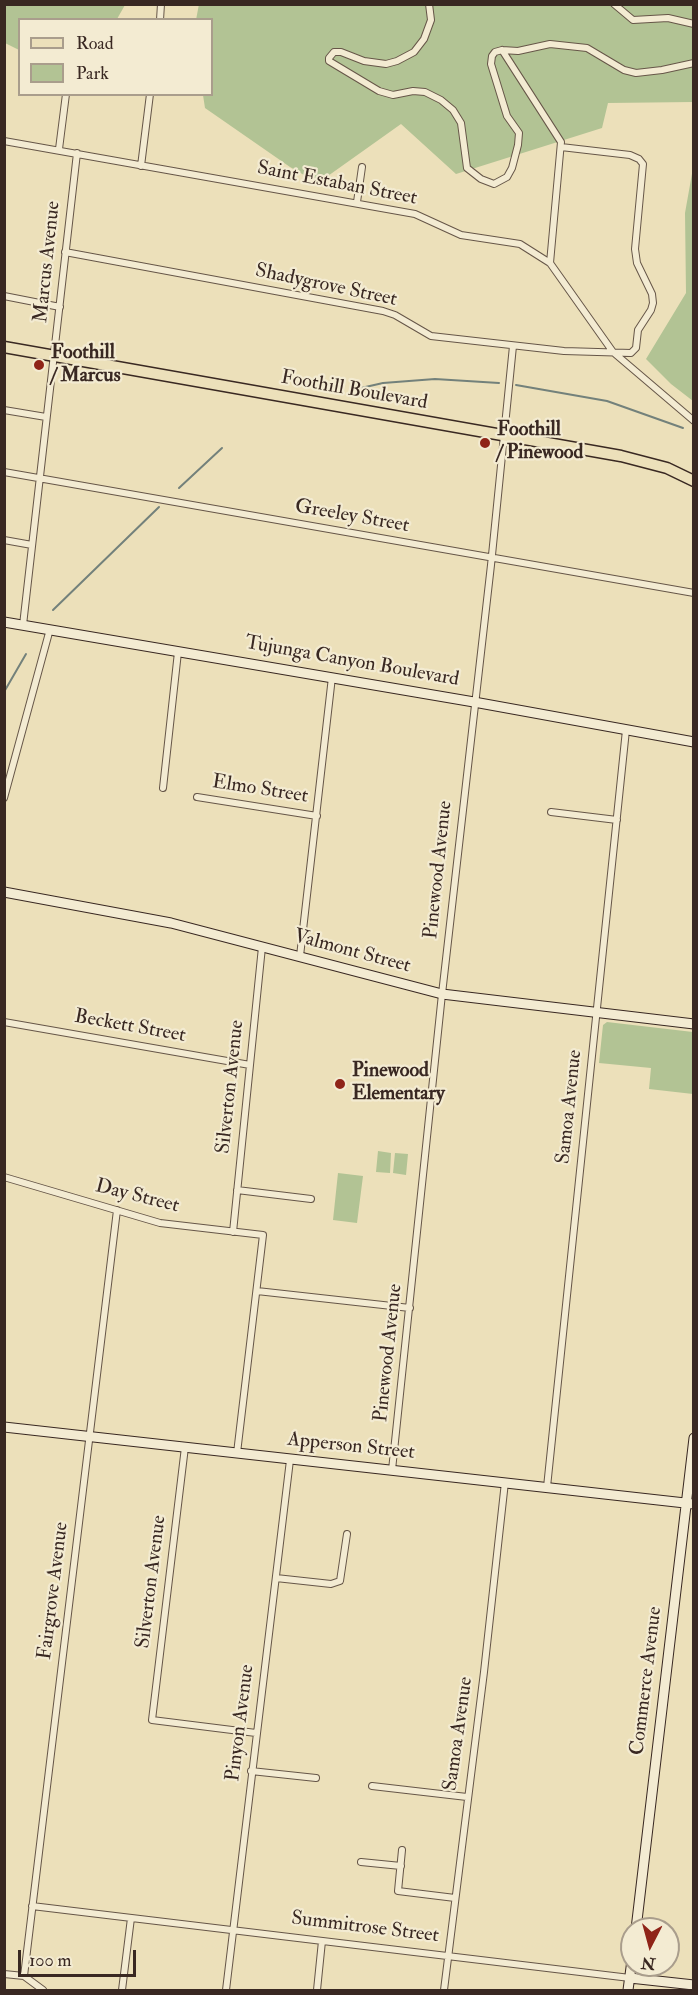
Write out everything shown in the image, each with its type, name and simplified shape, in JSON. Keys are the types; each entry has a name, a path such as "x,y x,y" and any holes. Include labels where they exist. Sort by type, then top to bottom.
{"main road":[{"name":"Foothill Boulevard","path":"4,347 646,461 693,481"}],"street":[{"path":"429,4 431,20 424,39 414,52 386,64 363,61 341,52 334,52 329,61 379,91 393,95 413,91 425,92 441,100 453,110 461,123 467,168 481,179 494,184 507,177 512,168 519,133 507,116 491,64 495,52 518,51 550,44 587,48 624,70 636,72 662,70 693,63"},
{"path":"614,4 633,20 668,18 693,24"},
{"path":"502,50 561,142 550,263"},
{"path":"59,149 66,96"},
{"path":"141,166 150,96"},
{"name":"Saint Estaban Street","path":"4,141 357,202 415,214 461,235 513,242 550,263 613,352 693,421"},
{"path":"561,147 630,155 639,159 643,164 635,249 637,263 652,294 653,303 638,330 636,348 631,353 613,352"},
{"name":"Marcus Avenue","path":"24,625 77,153"},
{"path":"357,202 362,167"},
{"name":"Shadygrove Street","path":"65,252 383,311 431,336 564,351 613,352"},
{"path":"4,296 60,307"},
{"name":"Pinewood Avenue","path":"392,1470 474,702 492,558 513,346"},
{"path":"4,410 46,417"},
{"name":"Greeley Street","path":"4,472 693,593"},
{"path":"4,540 32,545"},
{"name":"Tujunga Canyon Boulevard","path":"4,621 693,742"},
{"path":"4,798 50,629"},
{"path":"163,789 178,652"},
{"path":"300,956 332,677"},
{"name":"Samoa Avenue","path":"547,1487 626,730"},
{"name":"Elmo Street","path":"197,797 317,816"},
{"path":"551,812 617,820"},
{"name":"Valmont Street","path":"4,892 171,923 442,994 693,1023"},
{"name":"Silverton Avenue","path":"233,1232 262,947"},
{"name":"Beckett Street","path":"4,1022 250,1065"},
{"name":"Day Street","path":"4,1177 160,1223 263,1235 257,1291"},
{"path":"237,1190 311,1199"},
{"name":"Fairgrove Avenue","path":"24,1976 117,1210"},
{"path":"237,1453 257,1291 410,1308"},
{"name":"Apperson Street","path":"4,1427 690,1504"},
{"name":"Commerce Avenue","path":"638,1917 690,1504 693,1438"},
{"name":"Silverton Avenue","path":"185,1447 152,1720 256,1733"},
{"name":"Pinyon Avenue","path":"226,1990 290,1460"},
{"name":"Samoa Avenue","path":"444,1990 484,1672 505,1482"},
{"path":"276,1578 331,1584 339,1581 347,1534"},
{"path":"251,1771 316,1778"},
{"path":"372,1786 467,1797"},
{"path":"402,1850 398,1891 455,1898"},
{"path":"361,1862 400,1866"},
{"name":"Summitrose Street","path":"32,1906 693,1985"},
{"path":"122,1990 131,1918"},
{"path":"317,1990 322,1941"},
{"path":"4,1974 24,1976 44,1990"},
{"path":"628,1990 630,1978"}],"green space":[{"path":"5,4 125,4 118,18 18,18 18,50 5,43"},
{"path":"199,4 693,5 693,102 608,103 602,128 456,174 401,124 318,183 290,167 205,108 203,96 213,96 213,18 196,18"},
{"path":"693,168 693,401 671,384 646,359 686,293 685,213"},
{"path":"607,1022 693,1032 693,1094 649,1089 651,1068 599,1063 603,1025"},
{"path":"378,1151 391,1153 390,1173 376,1172"},
{"path":"395,1153 408,1154 406,1175 393,1173"},
{"path":"338,1173 363,1176 357,1223 333,1220"}],"waterway":[{"path":"361,388 383,383 435,379 499,383"},
{"path":"516,385 607,401 683,428"},
{"path":"179,488 222,448"},
{"path":"53,610 159,507"},
{"path":"4,692 26,654"}],"place":[{"name":"Foothill / Marcus","path":"39,365"},
{"name":"Foothill / Pinewood","path":"485,443"},
{"name":"Pinewood Elementary","path":"340,1084"}]}
